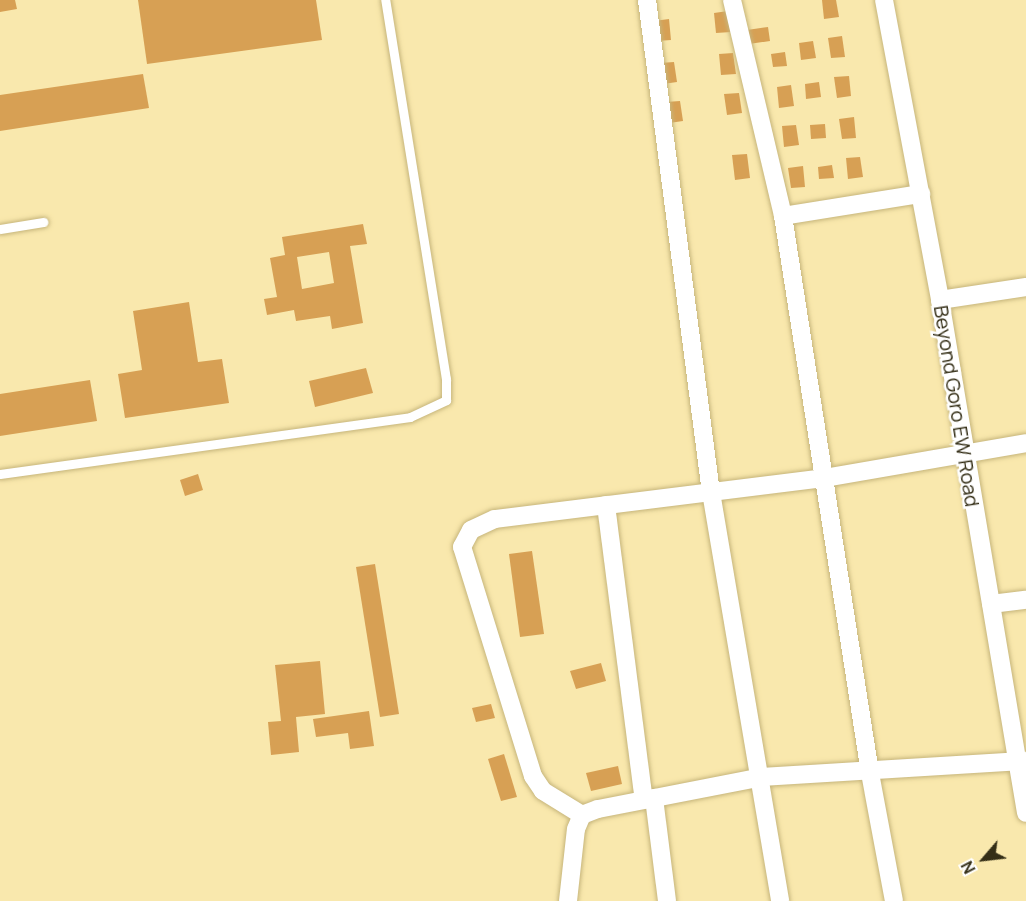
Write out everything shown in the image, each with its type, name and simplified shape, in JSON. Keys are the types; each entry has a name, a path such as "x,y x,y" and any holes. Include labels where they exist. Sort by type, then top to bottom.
{"street":[{"path":"647,0 711,492 762,777 780,901"},
{"path":"732,0 783,216 870,773 894,901"},
{"name":"Beyond Goro EW Road","path":"884,0 940,300 963,452 1023,761 1026,813"},
{"path":"783,216 921,194"},
{"path":"940,300 1026,287"},
{"path":"1023,761 870,773 762,777 649,799 582,815 543,791 533,776 462,547 471,530 495,519 824,478 963,452 1026,443"},
{"path":"606,505 649,799 667,901"},
{"path":"991,604 1026,600"},
{"path":"568,901 576,829 582,815"}],"lane":[{"path":"0,474 410,417 446,400 446,379 385,0"},
{"path":"0,229 44,222"}],"building":[{"path":"0,0 15,0 17,9 0,12"},
{"path":"138,0 316,0 322,40 147,64"},
{"path":"822,0 836,0 839,17 824,19"},
{"path":"728,11 731,32 716,33 714,13"},
{"path":"669,19 671,40 657,41 654,21"},
{"path":"768,27 770,41 749,44 747,30"},
{"path":"842,36 845,57 831,58 828,38"},
{"path":"813,41 816,58 801,60 799,43"},
{"path":"785,52 787,66 773,67 771,54"},
{"path":"733,53 736,74 721,75 719,54"},
{"path":"674,62 677,82 663,84 660,63"},
{"path":"143,74 149,108 0,131 0,95"},
{"path":"849,76 851,96 837,98 834,77"},
{"path":"819,82 821,97 806,99 805,84"},
{"path":"791,85 794,106 779,108 777,87"},
{"path":"739,93 742,113 727,115 724,94"},
{"path":"680,101 683,121 669,123 666,102"},
{"path":"854,117 856,138 842,139 839,119"},
{"path":"825,124 826,138 811,139 810,125"},
{"path":"796,125 799,145 784,147 782,126"},
{"path":"747,154 750,178 735,180 732,155"},
{"path":"860,157 863,177 848,179 846,158"},
{"path":"832,165 834,178 819,179 818,167"},
{"path":"803,166 805,187 791,188 788,168"},
{"path":"363,224 367,244 350,246 363,323 332,329 330,316 296,321 294,310 267,315 264,299 277,297 270,258 285,255 282,237","holes":["329,252 334,283 302,289 297,257"]},
{"path":"189,302 198,362 222,359 229,403 125,418 118,374 142,370 133,311"},
{"path":"366,368 373,393 315,407 309,381"},
{"path":"90,380 97,421 0,436 0,394"},
{"path":"198,474 203,490 185,496 180,480"},
{"path":"532,551 544,634 520,637 509,554"},
{"path":"375,564 399,714 380,717 356,567"},
{"path":"320,661 325,714 296,717 299,752 271,755 268,722 281,721 275,665"},
{"path":"601,663 606,681 576,689 570,671"},
{"path":"491,704 495,718 476,722 472,708"},
{"path":"369,711 374,746 350,749 348,733 316,737 313,719"},
{"path":"504,754 517,797 501,801 488,759"},
{"path":"618,766 622,784 591,791 586,773"}]}
